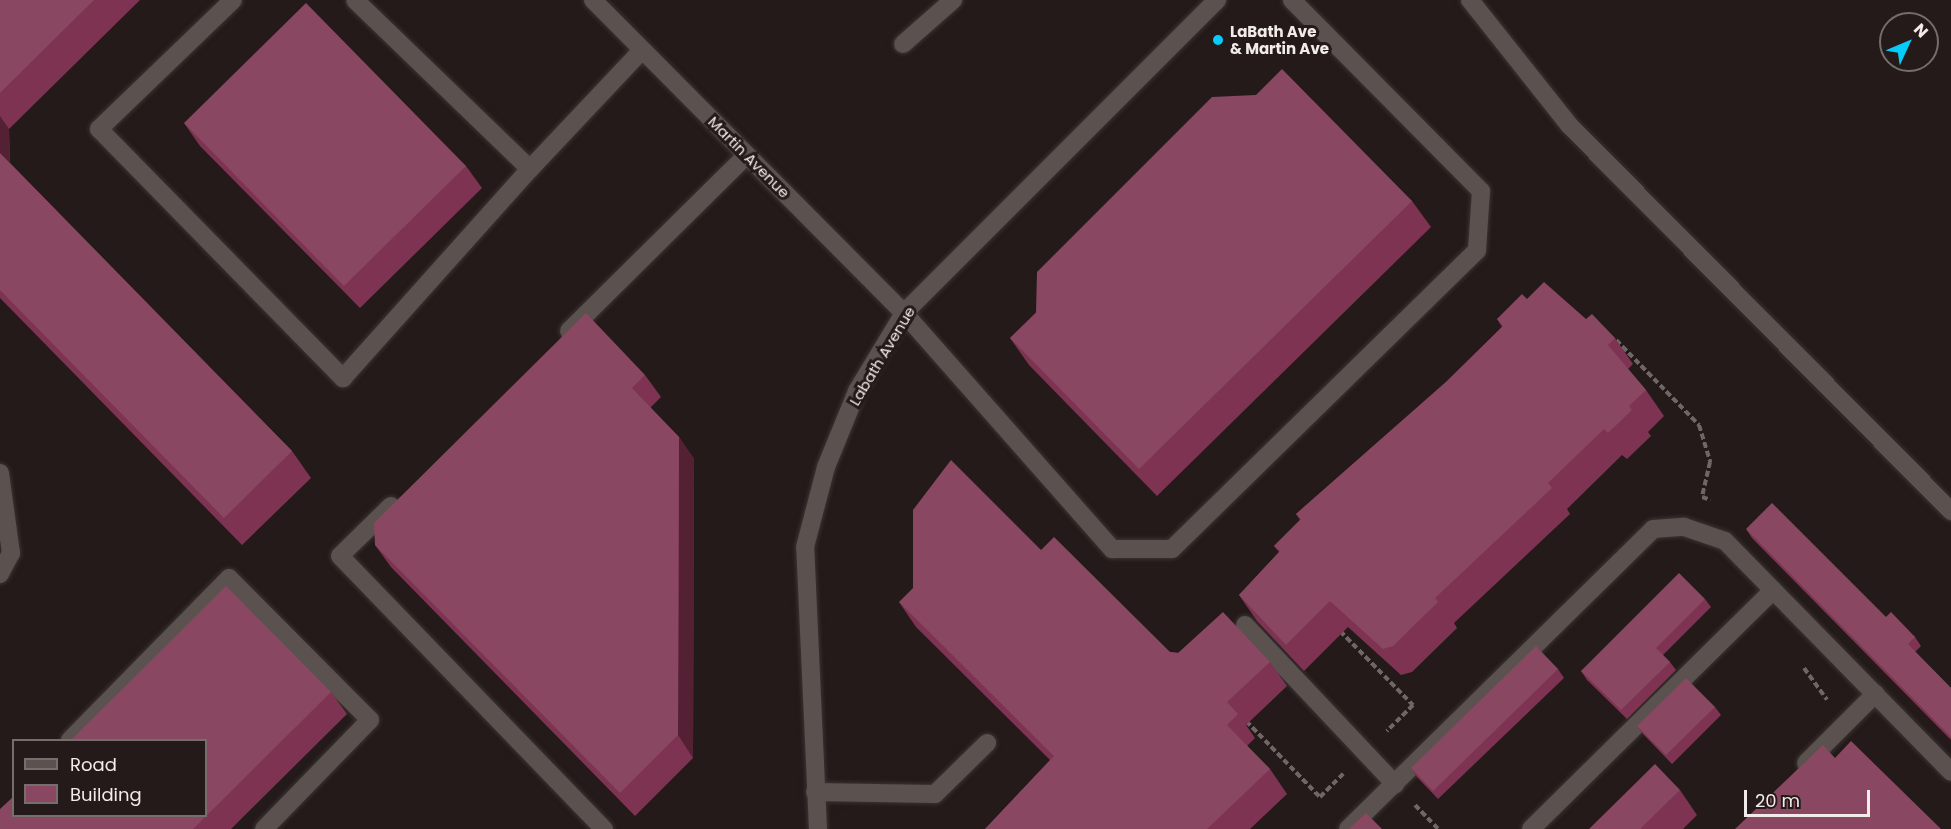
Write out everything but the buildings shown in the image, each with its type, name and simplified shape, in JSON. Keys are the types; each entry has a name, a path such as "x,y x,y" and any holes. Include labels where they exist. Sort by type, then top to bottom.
{"street":[{"path":"233,0 99,129 343,378 530,169 642,50"},
{"path":"355,0 530,169"},
{"name":"Martin Avenue","path":"593,0 904,313 1112,549 1172,549 1477,250 1481,191 1292,0"},
{"path":"903,44 953,0"},
{"name":"Labath Avenue","path":"818,829 805,546 826,467 857,392 904,313 1216,0"},
{"path":"1470,0 1570,126 1951,511"},
{"path":"552,347 747,155"},
{"path":"0,473 10,552 0,574"},
{"path":"408,489 340,556 604,829"},
{"path":"1348,829 1653,529 1684,527 1725,541 1951,772"},
{"path":"72,739 229,578 370,720 264,829"},
{"path":"1531,829 1773,590"},
{"path":"1245,625 1395,784"},
{"path":"1790,779 1875,694"},
{"path":"816,792 935,794 987,743"}],"path":[{"path":"1334,624 1413,705 1388,730"},
{"path":"1240,715 1320,797 1345,772"}],"place":[{"name":"LaBath Ave & Martin Ave","path":"1218,40"}]}
